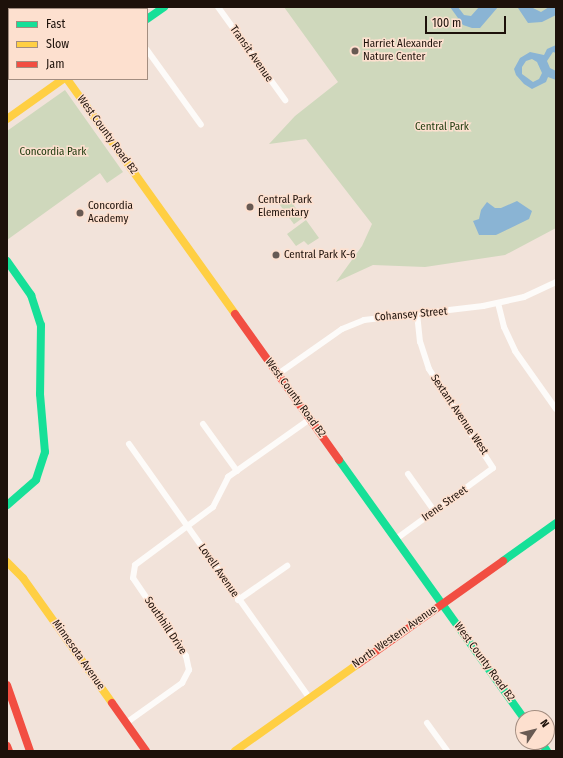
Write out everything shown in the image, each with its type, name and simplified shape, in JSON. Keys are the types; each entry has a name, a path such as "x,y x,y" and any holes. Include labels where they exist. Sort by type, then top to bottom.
{"main road":[{"path":"148,18 159,8"},
{"path":"7,119 62,80"},
{"name":"West County Road B2","path":"68,80 518,710"},
{"path":"7,261 31,295 41,325 40,394 45,452 36,480 7,505"},
{"name":"North Western Avenue","path":"235,751 556,523"},
{"name":"Minnesota Avenue","path":"7,562 23,578 146,751"},
{"path":"7,686 30,751"},
{"path":"7,746 9,751"}],"street":[{"name":"Transit Avenue","path":"218,7 285,100"},
{"path":"148,51 201,125"},
{"name":"Cohansey Street","path":"278,374 353,324 376,317 417,314 498,303 536,293 556,282"},
{"path":"498,303 504,327 515,351 556,409"},
{"name":"Sextant Avenue West","path":"417,314 420,342 428,369 493,468"},
{"path":"187,526 213,507 224,481 310,419"},
{"path":"203,424 237,471"},
{"name":"Lovell Avenue","path":"129,444 238,600 309,697"},
{"name":"Irene Street","path":"396,539 435,512 493,468"},
{"path":"408,474 435,512"},
{"name":"Southhill Drive","path":"126,723 182,683 188,674 189,665 186,656 135,582 132,574 137,562 187,526"},
{"path":"238,600 287,566"},
{"path":"427,724 447,751"}],"green space":[{"name":"Central Park","path":"284,7 556,7 556,228 505,255 425,267 373,265 336,282 362,246 372,224 306,139 269,144 295,116 338,82"},
{"name":"Concordia Park","path":"65,90 123,172 107,183 100,173 7,240 7,131"},
{"path":"287,196 303,218 294,224 278,202"},
{"path":"306,220 319,238 308,245 304,241 296,246 287,234"}],"water":[{"path":"450,7 458,7 464,15 471,16 479,7 498,7 480,28 472,28 463,25"},
{"path":"531,7 541,12 549,7 556,7 556,15 542,22 528,23 518,8"},
{"path":"556,45 556,53 553,52 547,61 550,68 556,71 556,80 548,77 546,82 532,89 524,84 516,75 514,69 520,58 530,52 544,55 547,49","holes":["532,59 537,62 542,73 539,79 533,82 522,74 522,67 526,61"]},
{"path":"517,201 532,211 529,219 496,235 479,235 473,221 479,219 481,210 487,202 495,208 501,208"}],"traffic: fast":[{"path":"148,18 164,7"},
{"path":"7,261 31,295 41,325 40,394 45,452 36,480 7,505"},
{"path":"339,460 518,710"},
{"path":"503,561 556,523"}],"traffic: slow":[{"path":"7,119 62,80"},
{"path":"68,80 235,314"},
{"path":"7,562 23,578 112,703"},
{"path":"235,751 358,664"}],"traffic: jam":[{"path":"235,314 339,460"},
{"path":"358,664 503,561"},
{"path":"7,685 30,751"},
{"path":"112,703 146,751"},
{"path":"7,746 9,751"}],"place":[{"name":"Harriet Alexander Nature Center","path":"355,51"},
{"name":"Central Park Elementary","path":"250,207"},
{"name":"Concordia Academy","path":"80,213"},
{"name":"Central Park K-6","path":"276,255"}]}
